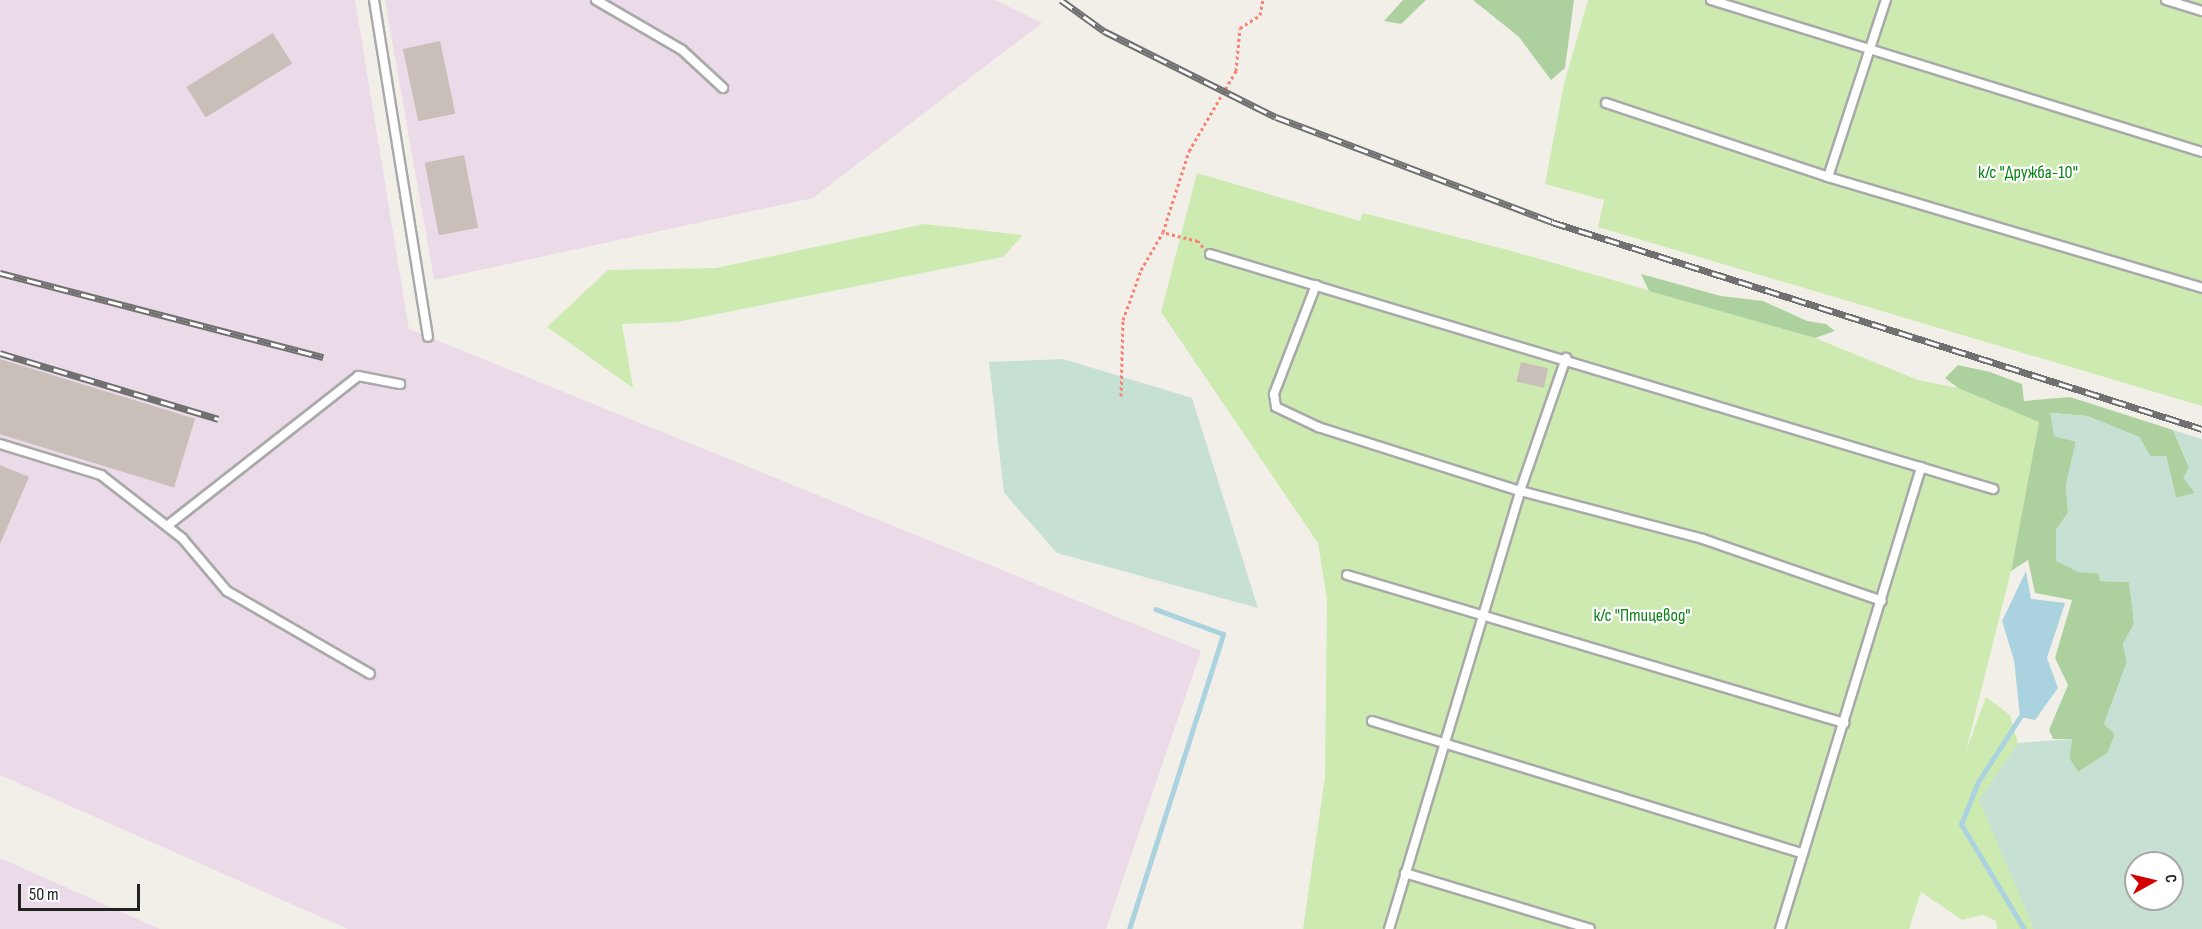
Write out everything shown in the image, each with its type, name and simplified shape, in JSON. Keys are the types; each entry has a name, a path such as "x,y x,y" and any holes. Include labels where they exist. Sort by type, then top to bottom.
{"lane":[{"path":"374,0 428,337"},
{"path":"596,0 682,50 723,88"},
{"path":"1712,0 2202,152"},
{"path":"1828,177 1886,0"},
{"path":"2166,0 2202,11"},
{"path":"1606,103 1828,177 2202,288"},
{"path":"1210,254 1566,358 1993,489"},
{"path":"1316,285 1274,394 1276,407 1318,427 1520,491 1703,539 1882,601"},
{"path":"1389,929 1485,618 1520,491 1566,358"},
{"path":"167,526 358,376 400,384"},
{"path":"0,444 101,475 167,526 228,591 370,674"},
{"path":"1780,929 1882,601 1921,467"},
{"path":"1347,575 1485,618 1844,723"},
{"path":"1372,721 1444,746 1617,794 1803,854"},
{"path":"1405,873 1590,929"}],"path":[{"path":"1121,396 1123,320 1141,270 1163,232 1189,151 1236,72 1240,28 1260,15 1263,0"},
{"path":"1163,232 1198,241 1210,254"}],"shaded area":[{"path":"0,0 355,0 409,329 1201,651 1106,929 348,929 0,775"},
{"path":"385,0 995,0 1042,23 813,198 434,280"},
{"path":"0,858 160,929 0,929"}],"green space":[{"path":"1403,0 1426,0 1401,24 1384,21"},
{"path":"1473,0 1574,0 1565,68 1551,80 1519,37"},
{"name":"к/с \"Дружба-10\"","path":"1588,0 2202,0 2202,406 1598,227 1604,200 1545,184 1564,84"},
{"name":"к/с \"Птицевод\"","path":"1197,173 1360,221 1363,213 1508,250 1815,338 1918,380 1958,388 2039,422 2011,571 1966,751 1986,697 2010,715 2018,743 1980,800 2034,929 1997,929 1996,921 1983,915 1962,920 1921,892 1909,929 1303,929 1325,777 1327,599 1318,543 1161,312"},
{"path":"924,224 1023,235 1003,257 677,322 622,324 633,388 547,327 608,270 716,268"},
{"path":"1641,274 1721,296 1763,301 1807,321 1826,324 1835,331 1815,338 1649,291"},
{"path":"1063,359 1192,398 1258,608 1057,553 1004,493 989,362"},
{"path":"1958,365 1990,372 2022,384 2024,401 2070,397 2173,430 2189,467 2195,493 2176,498 2166,456 2150,456 2139,437 2087,416 2050,413 2076,442 2066,485 2068,513 2056,530 2078,572 2098,573 2101,581 2129,582 2134,624 2123,644 2127,662 2104,724 2115,734 2108,753 2078,772 2069,758 2072,739 2053,739 2049,730 2068,685 2055,658 2072,600 2035,593 2028,560 2011,571 2039,422 1958,388 1945,378"},
{"path":"2050,413 2087,416 2139,437 2150,456 2166,456 2176,498 2195,493 2183,478 2189,467 2173,430 2202,439 2202,929 2034,929 1979,800 2018,743 2072,739 2069,758 2078,772 2108,753 2115,734 2104,724 2127,662 2123,644 2134,624 2129,582 2100,581 2098,573 2078,572 2056,561 2056,530 2068,513 2066,485 2076,442 2054,436"}],"water":[{"path":"2026,571 2031,599 2065,603 2047,658 2058,688 2035,720 2020,717 2014,660 2002,621"}],"building":[{"path":"273,33 292,64 206,118 186,87"},
{"path":"440,41 455,113 418,121 403,49"},
{"path":"464,155 478,228 439,235 425,163"},
{"path":"0,359 195,419 174,487 0,434"},
{"path":"1521,362 1548,368 1544,388 1517,381"},
{"path":"0,465 29,477 0,544"}],"waterway":[{"path":"1129,929 1223,634 1155,609"},
{"path":"2020,717 1978,782 1961,824 2024,929"}],"railway":[{"path":"1061,0 1104,31 1276,117 1552,222 2202,429"},
{"path":"0,273 323,357"},
{"path":"0,353 218,419"}]}
